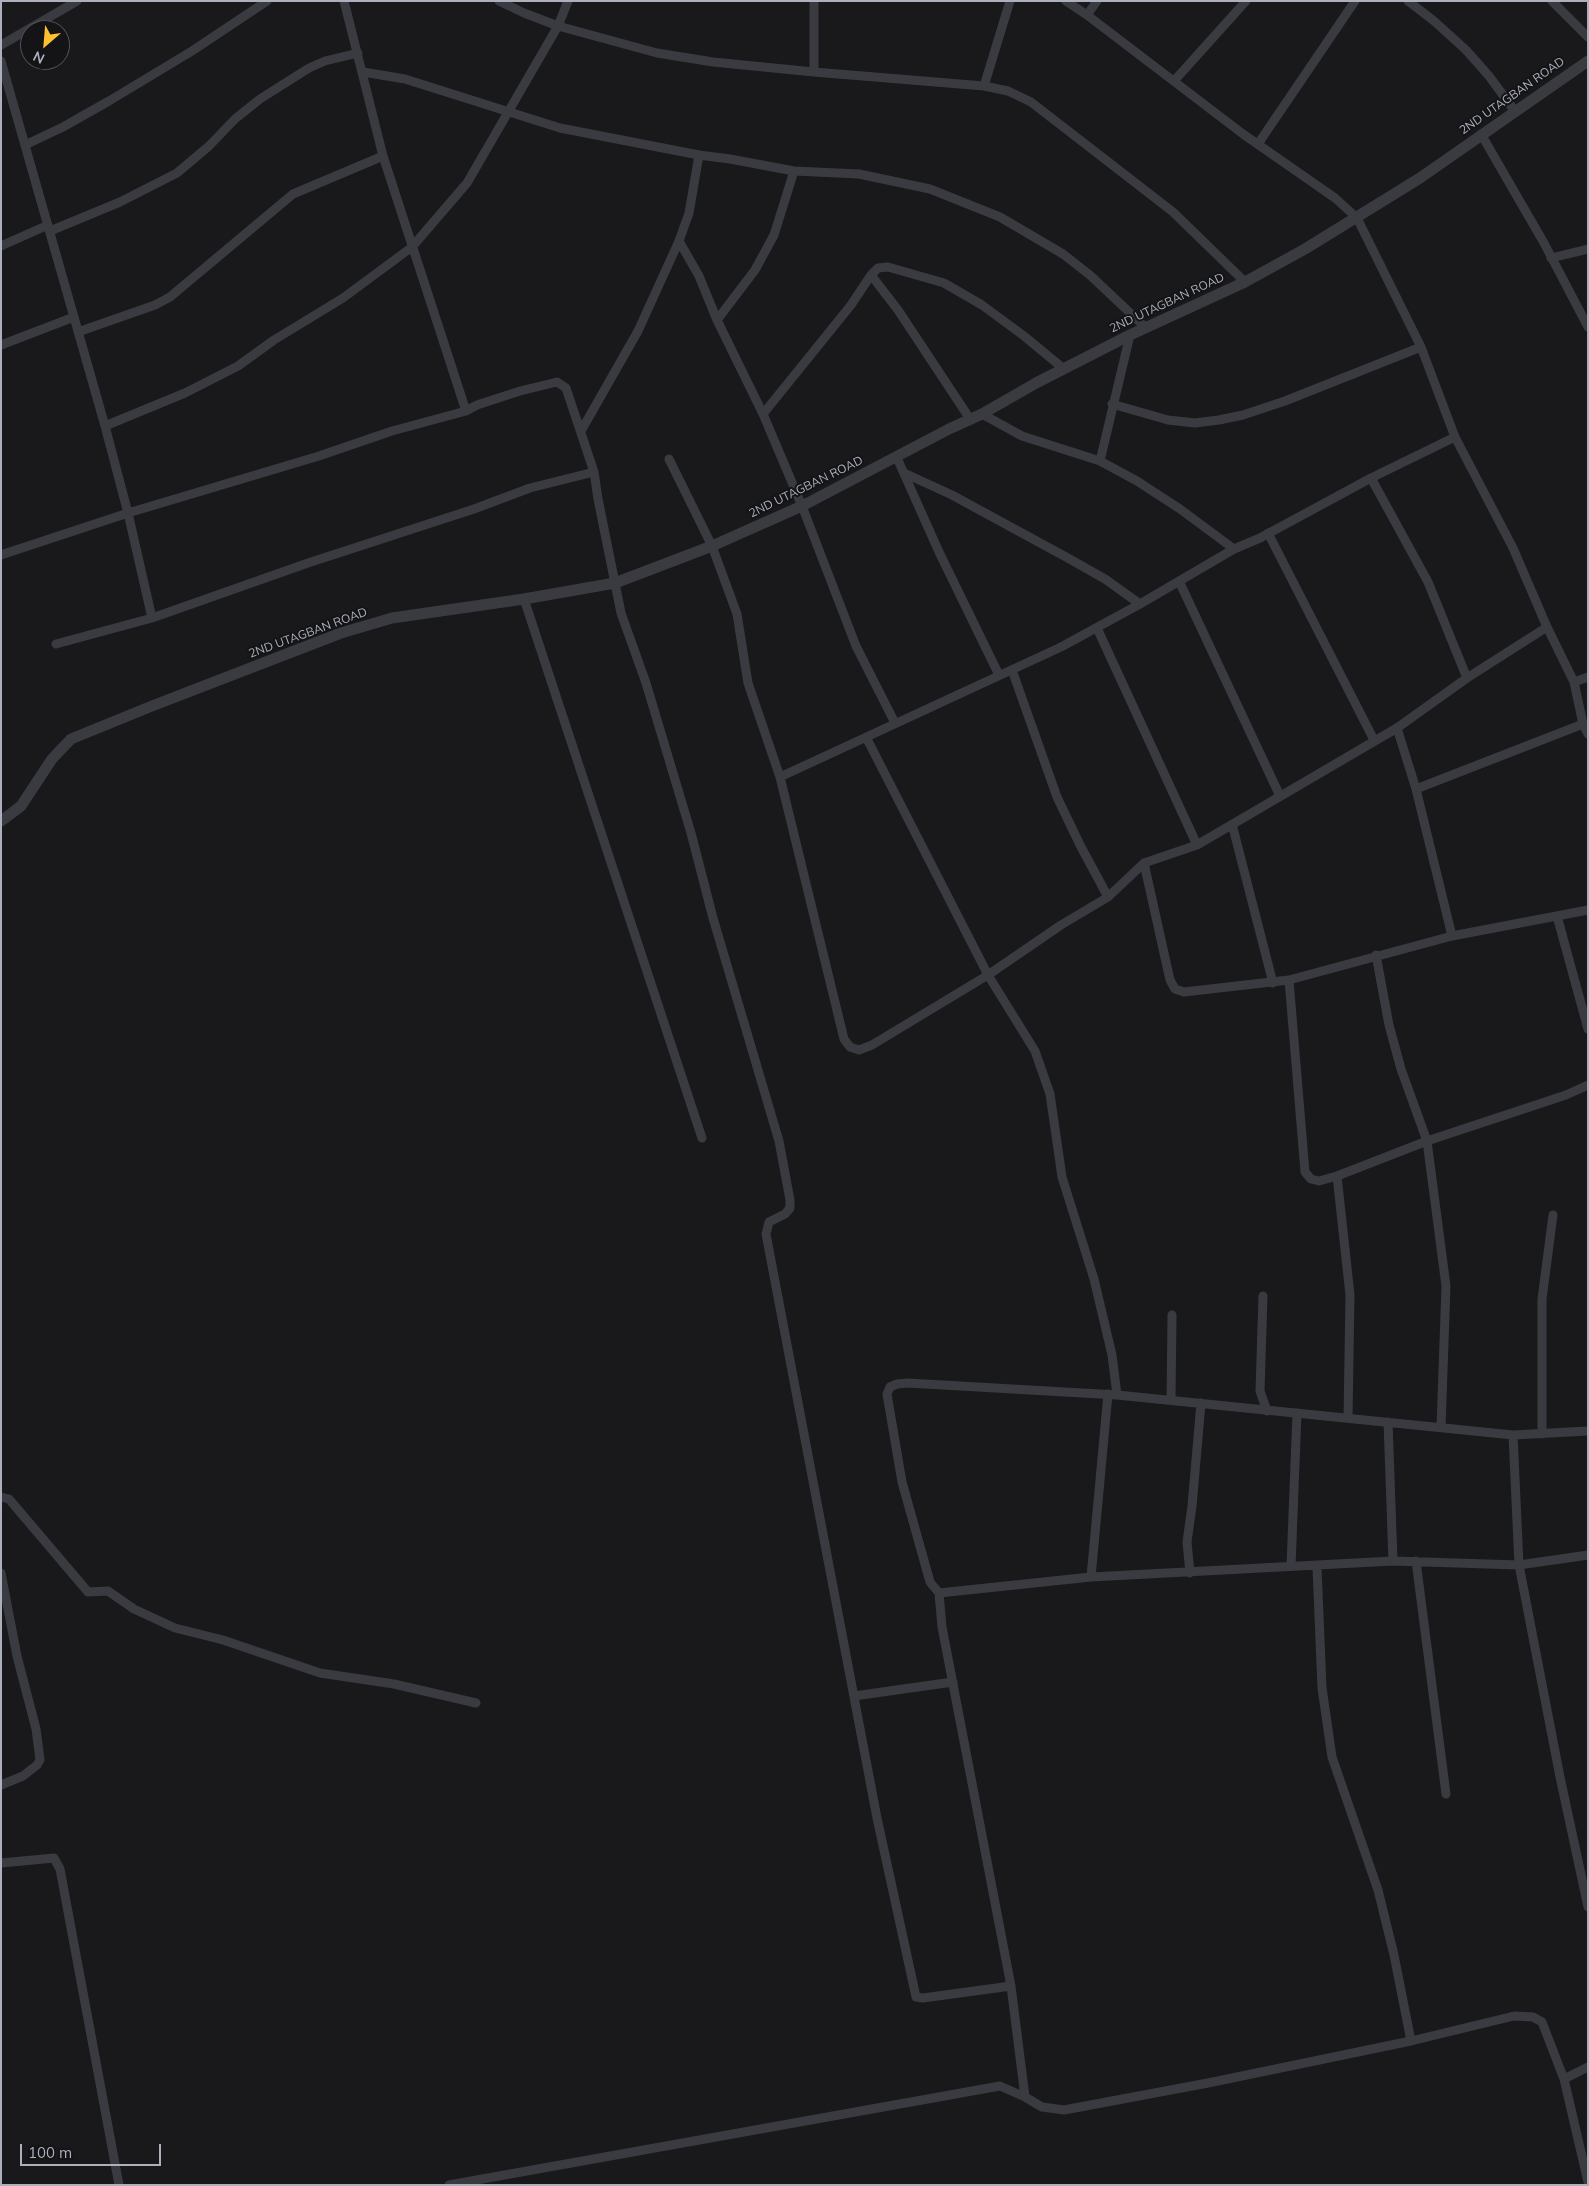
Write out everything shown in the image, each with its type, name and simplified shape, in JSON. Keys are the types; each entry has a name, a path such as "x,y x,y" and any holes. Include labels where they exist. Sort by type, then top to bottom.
{"street":[{"path":"1,45 77,1"},
{"path":"25,144 63,127 109,101 192,51 267,1"},
{"path":"344,1 383,156 466,411"},
{"path":"499,1 558,26 657,53 713,62 984,86 1008,91 1031,102 1173,212 1245,282"},
{"path":"105,426 185,393 238,366 274,340 343,298 412,248 467,183 558,26 568,1"},
{"path":"814,1 814,72"},
{"path":"984,86 1010,1"},
{"path":"1066,1 1258,144 1335,198 1357,218 1421,347 1454,437 1513,548 1547,627 1574,682 1582,724 1588,734"},
{"path":"1087,15 1097,1"},
{"path":"1174,80 1246,1"},
{"path":"1258,144 1355,1"},
{"path":"1408,1 1434,21 1466,50 1489,76 1514,110"},
{"path":"1552,1 1588,37"},
{"path":"1,246 120,202 177,173 260,98 324,60 358,53"},
{"path":"1,61 105,426 128,513 152,618"},
{"name":"2ND UTAGBAN ROAD","path":"1,821 21,806 52,758 71,739 341,632 392,618 524,599 615,583 712,546 802,506 982,414 1036,383 1130,335 1245,282 1357,218 1420,178 1514,110 1588,61"},
{"path":"363,72 405,79 560,128 794,171 859,174 930,189 1000,217 1063,254 1091,276 1146,328"},
{"path":"1481,134 1552,258 1588,327"},
{"path":"581,431 638,331 679,242 689,213 699,155"},
{"path":"78,332 155,305 170,297 293,194 383,156"},
{"path":"717,320 755,270 774,235 794,171"},
{"path":"679,242 699,276 717,320 763,414 802,506 856,646 895,723"},
{"path":"1552,258 1588,249"},
{"path":"763,414 851,305 871,275 878,268 888,266 944,283 982,305 1064,369"},
{"path":"871,275 898,310 970,419"},
{"path":"1,345 74,316"},
{"path":"1100,461 1112,404 1130,335"},
{"path":"1112,404 1168,420 1195,423 1219,420 1243,415 1285,401 1421,347"},
{"path":"1,555 128,513 319,456 392,431 466,411 520,390 557,382 566,388 594,472 621,613 646,683 691,833 713,918 779,1141 790,1208 785,1214 769,1222 766,1234 877,1818 916,1997 923,1998 1011,1986"},
{"path":"982,414 1022,436 1100,461 1137,481 1180,509 1234,549"},
{"path":"780,777 1061,647 1140,604 1234,549 1454,437"},
{"path":"897,458 999,675"},
{"path":"669,459 712,546 737,614 748,683 780,777 844,1039 850,1047 859,1050 872,1045 988,975 1061,925 1108,897 1144,863 1197,845 1397,728 1467,678 1547,627"},
{"path":"56,644 152,618 308,563 474,509 530,488 594,472"},
{"path":"904,473 952,495 1066,557 1105,579 1140,604"},
{"path":"1371,478 1428,582 1467,678"},
{"path":"1268,533 1374,740"},
{"path":"1178,581 1280,796"},
{"path":"524,599 702,1138"},
{"path":"1097,628 1197,845"},
{"path":"1012,670 1057,797 1108,897"},
{"path":"1574,682 1588,677"},
{"path":"1416,789 1582,724"},
{"path":"1397,728 1416,789 1452,936"},
{"path":"866,736 988,975 1035,1051 1050,1094 1062,1177 1094,1279 1112,1355 1113,1394 1091,1577"},
{"path":"1232,824 1273,983"},
{"path":"1144,863 1170,980 1175,988 1184,992 1289,980 1452,936 1588,910"},
{"path":"1557,916 1588,1029"},
{"path":"1376,956 1389,1025 1401,1069 1427,1141 1446,1286 1441,1427"},
{"path":"1289,980 1304,1172 1311,1179 1319,1181 1337,1176 1427,1141 1566,1095 1588,1085"},
{"path":"1337,1176 1350,1295 1348,1418"},
{"path":"1542,1434 1542,1299 1554,1215"},
{"path":"1263,1296 1260,1391 1267,1411"},
{"path":"1171,1400 1172,1315"},
{"path":"1026,2096 1011,1986 942,1627 939,1593 930,1582 902,1482 887,1394 890,1387 896,1384 908,1383 1113,1394 1514,1435 1588,1431"},
{"path":"1190,1573 1187,1542 1202,1403"},
{"path":"1291,1566 1297,1413"},
{"path":"1388,1422 1392,1561"},
{"path":"1514,1435 1520,1565 1560,1777 1588,1907"},
{"path":"1,1497 9,1499 88,1592 108,1591 134,1610 175,1628 223,1640 320,1673 394,1684 476,1703"},
{"path":"939,1593 1091,1577 1291,1566 1317,1567 1392,1561 1520,1565 1588,1555"},
{"path":"1416,1561 1446,1794"},
{"path":"1317,1567 1322,1688 1332,1756 1378,1890 1394,1955 1411,2041"},
{"path":"1,1573 3,1597 13,1628 17,1656 36,1729 40,1760 37,1765 23,1776 1,1785"},
{"path":"854,1696 953,1682"},
{"path":"1,1863 54,1858 60,1869 120,2185"},
{"path":"449,2185 1000,2086 1026,2096 1042,2107 1064,2110 1208,2083 1411,2041 1514,2016 1533,2017 1542,2022 1564,2079 1588,2182"},
{"path":"1564,2079 1588,2067"}]}
